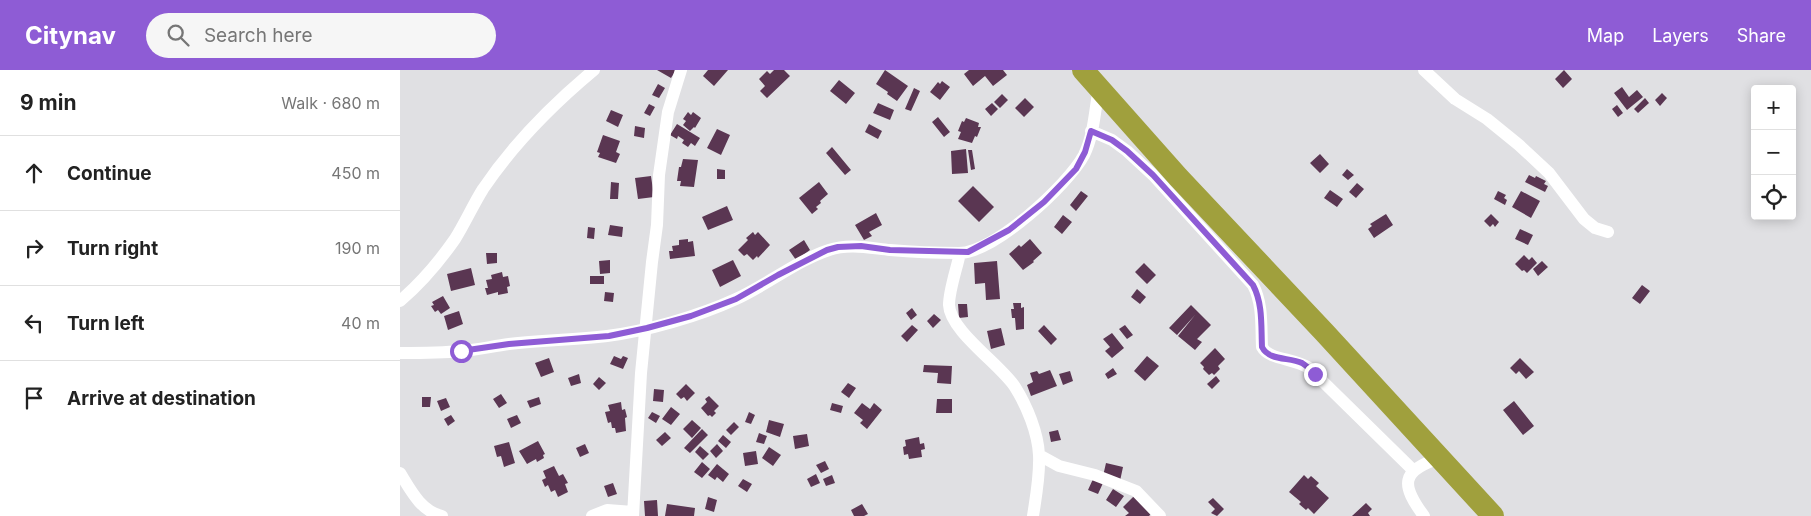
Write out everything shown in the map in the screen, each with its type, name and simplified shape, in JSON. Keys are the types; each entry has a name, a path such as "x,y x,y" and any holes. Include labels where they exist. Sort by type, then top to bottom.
{"highway":[{"path":"1083,70 1178,177 1493,516"}],"street":[{"path":"400,301 421,283 454,239 483,190 523,138 538,121 594,70"},
{"path":"592,516 607,510 633,514 641,373 657,226 659,174 668,112 681,70"},
{"path":"1424,70 1454,99 1487,119 1519,145 1549,173 1584,219 1595,228 1608,232"},
{"path":"400,353 461,351 509,344 609,336 647,328 691,316 736,299 827,250 838,247 861,246 890,250 968,252 1009,230 1044,202 1076,169 1085,152 1091,131 1099,87"},
{"path":"1091,131 1112,140 1153,175 1253,285 1260,304 1262,347 1264,351 1270,356 1295,361 1309,368 1414,471"},
{"path":"960,253 949,305 951,314 968,338 1015,388 1034,432 1039,454 1038,482 1033,516"},
{"path":"1039,454 1058,466 1095,475 1136,491 1160,516"},
{"path":"1424,516 1412,500 1408,489 1410,476 1423,464 1440,458"},
{"path":"400,473 408,487 427,510 442,516"}],"building":[{"path":"657,70 676,70 671,78"},
{"path":"708,70 728,70 714,86 703,76"},
{"path":"774,70 784,70 790,76 767,98 760,91 765,86 759,79 767,71 770,74"},
{"path":"885,70 908,86 897,101 876,84"},
{"path":"969,70 1003,70 1007,75 993,86 985,76 973,86 964,74"},
{"path":"1564,70 1572,79 1563,88 1555,79"},
{"path":"839,80 855,93 846,104 830,91"},
{"path":"942,81 950,87 940,100 930,92 938,82 940,84"},
{"path":"658,84 665,88 659,98 652,95"},
{"path":"1622,87 1629,97 1637,90 1643,97 1627,110 1614,93"},
{"path":"914,88 920,91 911,111 905,109"},
{"path":"1662,93 1667,98 1660,106 1655,100"},
{"path":"1002,94 1008,100 1000,108 994,102"},
{"path":"1025,98 1034,107 1024,117 1015,108"},
{"path":"1645,98 1649,103 1638,113 1634,109"},
{"path":"878,103 894,110 890,120 873,113"},
{"path":"992,103 998,109 991,116 985,109"},
{"path":"649,104 655,107 650,116 644,113"},
{"path":"1617,105 1623,113 1618,117 1612,109"},
{"path":"611,110 623,115 618,127 606,121"},
{"path":"688,112 691,115 693,112 701,118 695,128 690,131 683,125 686,121 683,119"},
{"path":"938,117 950,132 944,137 932,122"},
{"path":"966,118 979,123 978,127 981,127 972,143 958,139 961,132 958,131 962,121 964,122"},
{"path":"677,124 700,138 695,146 691,143 688,147 682,143 684,140 678,136 677,139 670,135"},
{"path":"869,124 882,131 878,139 865,132"},
{"path":"635,126 645,128 644,138 634,136"},
{"path":"717,129 730,135 721,155 707,148"},
{"path":"603,135 620,141 616,152 620,154 616,163 598,157 600,153 597,152"},
{"path":"832,147 851,170 845,175 826,153"},
{"path":"966,149 968,173 952,174 951,151"},
{"path":"968,150 972,150 975,169 971,170"},
{"path":"1320,154 1329,164 1320,173 1310,163"},
{"path":"683,159 698,160 694,187 680,186 681,181 677,181 679,167 681,167"},
{"path":"717,169 725,170 725,179 717,179"},
{"path":"1347,169 1354,175 1348,180 1342,175"},
{"path":"1529,175 1546,181 1544,184 1548,186 1545,192 1525,182"},
{"path":"651,176 654,197 638,199 635,178"},
{"path":"611,182 619,183 618,199 610,199"},
{"path":"819,182 828,194 820,201 821,203 816,207 818,209 812,214 799,198"},
{"path":"1357,183 1364,189 1356,198 1349,192"},
{"path":"973,186 994,207 979,222 958,201"},
{"path":"1330,190 1343,199 1337,207 1324,198"},
{"path":"1081,191 1088,196 1076,211 1070,205"},
{"path":"1498,191 1506,195 1504,198 1507,200 1505,205 1494,199"},
{"path":"1521,191 1540,201 1531,218 1512,207"},
{"path":"727,206 733,220 708,230 702,217"},
{"path":"876,213 882,225 869,232 872,236 864,240 855,225"},
{"path":"1386,214 1393,225 1374,238 1368,229 1372,226 1370,224"},
{"path":"1491,214 1499,222 1495,227 1493,224 1490,227 1484,221"},
{"path":"1063,215 1072,222 1062,234 1054,227"},
{"path":"610,225 623,227 622,237 608,235"},
{"path":"588,227 595,228 594,239 587,238"},
{"path":"1520,229 1533,235 1528,245 1515,239"},
{"path":"753,232 755,235 758,232 770,245 758,258 757,256 753,260 747,254 744,256 738,250 748,240 746,238"},
{"path":"688,239 688,242 693,241 695,256 670,259 669,251 673,251 672,246 679,245 679,240"},
{"path":"1030,239 1042,253 1023,270 1009,254 1019,245 1021,247"},
{"path":"804,240 810,250 796,260 789,250"},
{"path":"486,253 497,253 497,263 487,264"},
{"path":"1524,255 1529,260 1532,257 1537,263 1527,273 1515,264"},
{"path":"610,260 610,273 600,274 599,261"},
{"path":"733,260 741,276 720,287 712,270"},
{"path":"997,261 1000,299 986,300 985,283 975,284 974,263"},
{"path":"1542,261 1548,267 1538,276 1533,269"},
{"path":"1144,263 1156,275 1147,284 1135,272"},
{"path":"471,268 475,285 451,291 447,274"},
{"path":"502,272 503,277 508,276 510,286 507,287 508,293 498,295 498,292 487,295 485,288 488,288 486,280 492,279 491,275"},
{"path":"590,276 604,276 604,284 590,284"},
{"path":"1642,285 1650,291 1640,304 1632,298"},
{"path":"1137,289 1146,297 1140,304 1131,297"},
{"path":"605,292 614,293 613,302 604,301"},
{"path":"443,296 450,308 441,314 438,310 435,312 431,306 434,305 432,302"},
{"path":"1013,303 1021,303 1021,308 1024,307 1024,329 1016,330 1015,318 1012,318 1011,309 1014,309"},
{"path":"958,304 967,304 968,317 959,318"},
{"path":"1191,305 1211,325 1197,339 1202,342 1195,350 1178,336 1195,315 1177,335 1169,328"},
{"path":"912,308 917,315 911,320 906,313"},
{"path":"459,311 463,324 448,330 444,316"},
{"path":"934,314 941,320 933,328 927,321"},
{"path":"912,325 918,330 907,342 901,336"},
{"path":"1044,325 1057,339 1051,345 1038,331"},
{"path":"1125,325 1133,335 1127,339 1119,329"},
{"path":"1001,328 1005,345 991,349 987,331"},
{"path":"1112,333 1124,348 1112,358 1105,351 1110,347 1103,339"},
{"path":"1215,348 1225,359 1218,366 1220,369 1214,375 1212,373 1209,375 1200,363"},
{"path":"614,356 621,359 623,356 628,358 623,369 610,364"},
{"path":"1147,356 1159,366 1145,381 1134,371"},
{"path":"549,358 554,372 541,377 535,363"},
{"path":"1520,358 1534,372 1526,379 1519,371 1516,374 1510,368"},
{"path":"924,365 952,366 951,384 937,383 938,373 923,372"},
{"path":"1113,368 1117,374 1108,379 1105,374"},
{"path":"1050,370 1057,386 1031,396 1027,385 1033,382 1030,373 1037,371 1039,374"},
{"path":"1070,371 1073,381 1063,385 1059,374"},
{"path":"579,374 581,383 571,386 568,378"},
{"path":"1216,376 1220,381 1212,389 1207,384"},
{"path":"599,377 606,383 599,390 593,384"},
{"path":"848,383 856,388 849,398 841,392"},
{"path":"686,384 695,393 687,401 684,397 681,399 676,394"},
{"path":"654,389 664,390 663,402 653,401"},
{"path":"501,394 507,403 499,408 493,399"},
{"path":"709,396 719,406 714,411 716,413 712,417 708,416 701,408 707,402 705,399"},
{"path":"422,397 431,397 430,407 422,407"},
{"path":"539,397 541,404 530,408 527,401"},
{"path":"446,398 450,407 441,411 437,401"},
{"path":"937,399 952,399 952,413 936,413"},
{"path":"1514,401 1534,426 1523,435 1503,410"},
{"path":"621,402 622,410 625,409 627,417 625,418 626,431 616,433 615,428 612,428 611,422 608,423 605,412 610,411 608,405"},
{"path":"832,403 843,406 841,413 830,410"},
{"path":"862,403 870,409 874,403 882,410 867,429 860,423 863,420 854,413"},
{"path":"671,407 680,414 671,425 662,419"},
{"path":"652,412 660,416 656,423 648,418"},
{"path":"749,412 755,415 751,424 745,422"},
{"path":"451,415 455,421 448,426 444,419"},
{"path":"517,415 521,423 511,428 507,419"},
{"path":"692,420 701,428 692,438 683,429"},
{"path":"769,420 784,424 780,437 766,432"},
{"path":"734,422 739,427 731,435 726,430"},
{"path":"702,429 708,435 690,453 684,448"},
{"path":"1058,430 1061,440 1051,442 1049,432"},
{"path":"665,432 671,438 662,446 656,440"},
{"path":"759,433 767,436 764,444 756,442"},
{"path":"807,434 809,446 795,449 793,436"},
{"path":"723,435 731,442 726,448 718,441"},
{"path":"919,437 920,444 924,443 925,449 921,450 922,457 909,459 908,454 904,455 903,447 906,446 905,440"},
{"path":"538,441 545,454 543,455 544,458 537,462 536,459 527,464 519,451"},
{"path":"509,442 515,463 504,467 501,456 497,457 494,446"},
{"path":"585,444 589,453 580,457 576,448"},
{"path":"717,444 723,451 716,458 710,451"},
{"path":"700,446 709,454 703,460 695,452"},
{"path":"769,447 781,455 773,466 762,458"},
{"path":"756,451 758,464 745,466 743,453"},
{"path":"825,461 829,469 821,473 816,465"},
{"path":"702,462 710,469 702,478 694,472"},
{"path":"1106,463 1123,467 1120,481 1103,476"},
{"path":"717,464 729,474 723,482 717,477 715,480 708,475"},
{"path":"554,466 559,476 563,474 568,483 565,484 568,492 558,497 555,490 551,492 548,485 545,487 542,480 546,478 543,471"},
{"path":"816,474 820,483 811,487 807,479"},
{"path":"832,475 835,483 826,486 823,479"},
{"path":"1304,475 1308,479 1311,476 1319,483 1316,486 1329,498 1314,514 1308,508 1306,510 1299,504 1301,502 1289,492"},
{"path":"743,479 752,484 747,492 738,486"},
{"path":"1093,479 1103,483 1098,494 1088,490"},
{"path":"613,483 617,494 608,497 604,486"},
{"path":"1113,489 1124,496 1116,507 1106,500"},
{"path":"1136,494 1153,512 1149,516 1125,516 1129,513 1123,507"},
{"path":"708,497 717,500 714,512 705,509"},
{"path":"1213,498 1224,509 1217,516 1211,513 1215,509 1208,502"},
{"path":"657,500 658,516 645,516 644,501"},
{"path":"1366,503 1372,509 1368,513 1370,516 1352,516"},
{"path":"667,504 695,508 694,516 665,516"},
{"path":"862,504 868,514 854,516 851,510"}],"route":[{"path":"461,351 509,344 609,336 691,316 736,299 827,250 838,247 861,246 890,250 968,252 1009,230 1044,202 1076,169 1085,152 1091,131 1112,140 1153,175 1253,285 1260,304 1262,347 1264,351 1270,356 1302,363 1315,374"}]}
